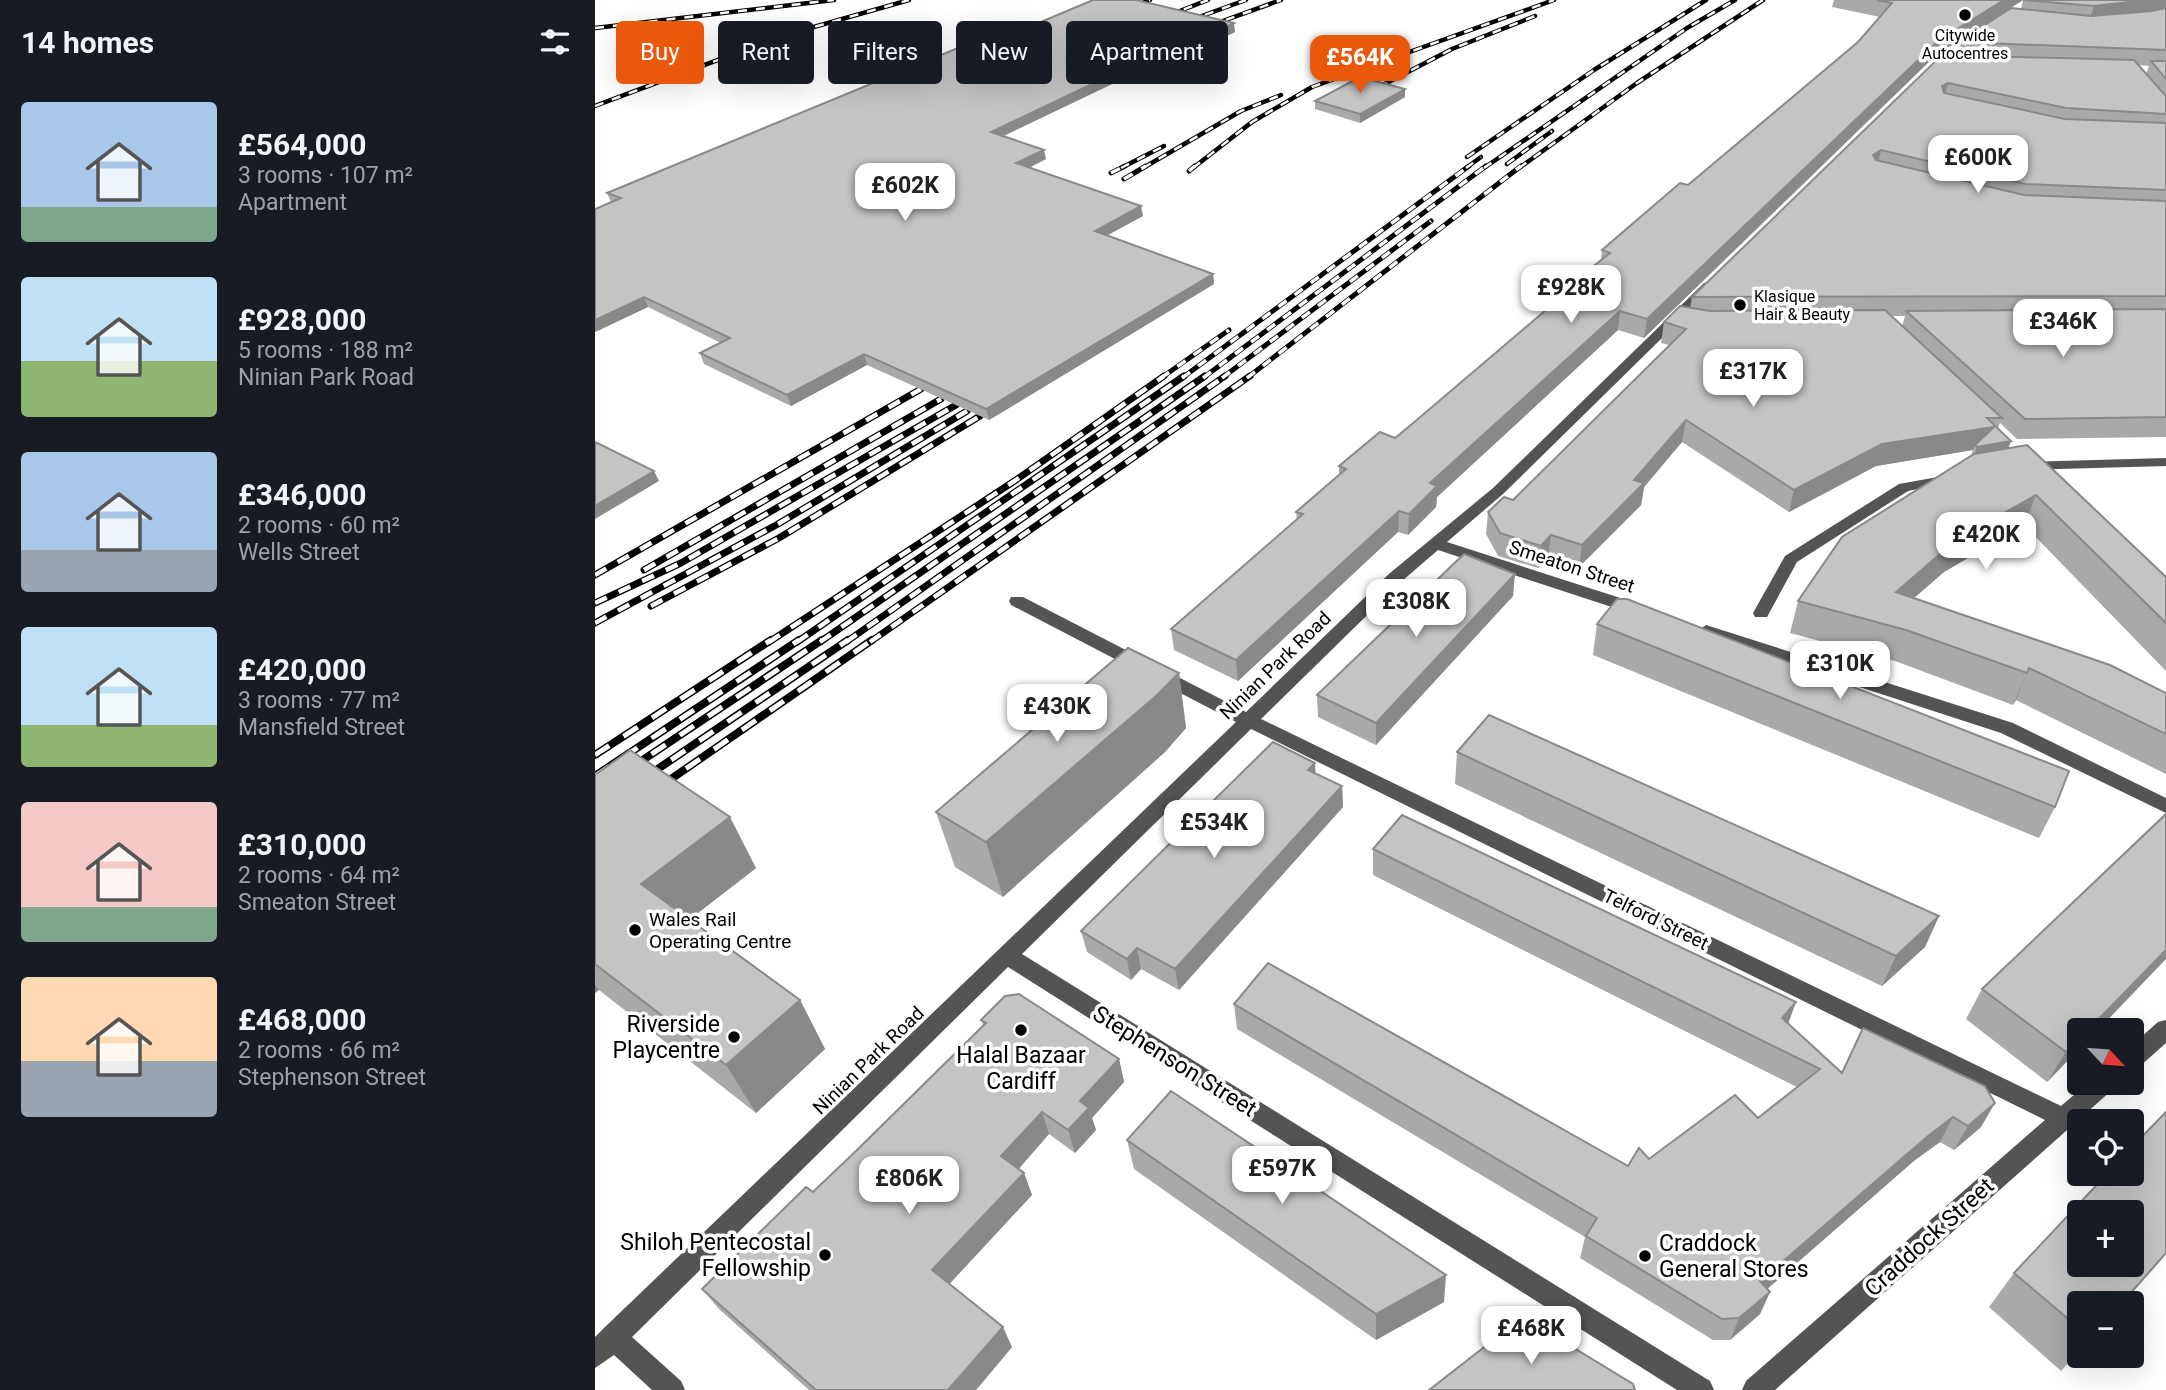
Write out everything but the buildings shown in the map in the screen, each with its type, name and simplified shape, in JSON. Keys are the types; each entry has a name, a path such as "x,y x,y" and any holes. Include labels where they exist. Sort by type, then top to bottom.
{"street":[{"name":"Ninian Park Road","path":"604,1346 1396,577 1498,491 1681,322 1724,271"},
{"path":"2027,460 2051,482"},
{"path":"2007,469 2027,460 2166,462"},
{"path":"1761,613 1791,559 1904,487 1968,476"},
{"name":"Smeaton Street","path":"1436,544 1656,615"},
{"name":"Telford Street","path":"1017,601 1248,720 2063,1118"},
{"path":"1694,628 2007,728 2166,806"},
{"name":"Stephenson Street","path":"1006,955 1701,1390"},
{"path":"2144,1048 2166,1029"},
{"name":"Craddock Street","path":"1755,1390 2089,1096"},
{"path":"604,1346 673,1390"}],"railway":[{"path":"595,28 834,0"},
{"path":"595,106 782,36 909,0"},
{"path":"1132,7 1150,0"},
{"path":"1167,16 1208,0"},
{"path":"1188,21 1246,0"},
{"path":"1223,21 1281,0"},
{"path":"1193,168 1252,122 1312,87 1554,0"},
{"path":"1467,157 1594,70 1706,0"},
{"path":"1484,168 1687,28 1735,0"},
{"path":"1519,168 1637,83 1763,0"},
{"path":"1379,87 1452,49 1535,16"},
{"path":"1143,168 1241,111 1281,95"},
{"path":"1507,164 1552,131"},
{"path":"1121,168 1164,146"},
{"path":"1466,168 1481,157"},
{"path":"1121,168 1125,166"},
{"path":"1124,179 1146,166"},
{"path":"1189,171 1195,166"},
{"path":"1182,378 1469,166"},
{"path":"1203,378 1486,166"},
{"path":"1247,378 1521,166"},
{"path":"1111,173 1121,168"},
{"path":"1222,378 1431,221"},
{"path":"1161,378 1229,330"},
{"path":"769,642 1016,480 1164,376"},
{"path":"797,642 1184,376"},
{"path":"820,642 1205,376"},
{"path":"846,642 1225,376"},
{"path":"870,642 1250,376"},
{"path":"595,575 921,389"},
{"path":"644,570 941,399"},
{"path":"595,603 681,563 956,405"},
{"path":"595,623 778,524 967,411"},
{"path":"651,606 779,538 980,416"},
{"path":"595,755 771,640"},
{"path":"595,776 799,640"},
{"path":"595,792 822,640"},
{"path":"643,779 848,640"},
{"path":"658,788 872,640"}],"place":[{"name":"Citywide Autocentres","path":"1965,15"},
{"name":"Klasique Hair & Beauty","path":"1740,305"},
{"name":"Wales Rail Operating Centre","path":"635,930"},
{"name":"Halal Bazaar Cardiff","path":"1021,1030"},
{"name":"Riverside Playcentre","path":"734,1037"},
{"name":"Shiloh Pentecostal Fellowship","path":"825,1255"},
{"name":"Craddock General Stores","path":"1645,1256"}]}
